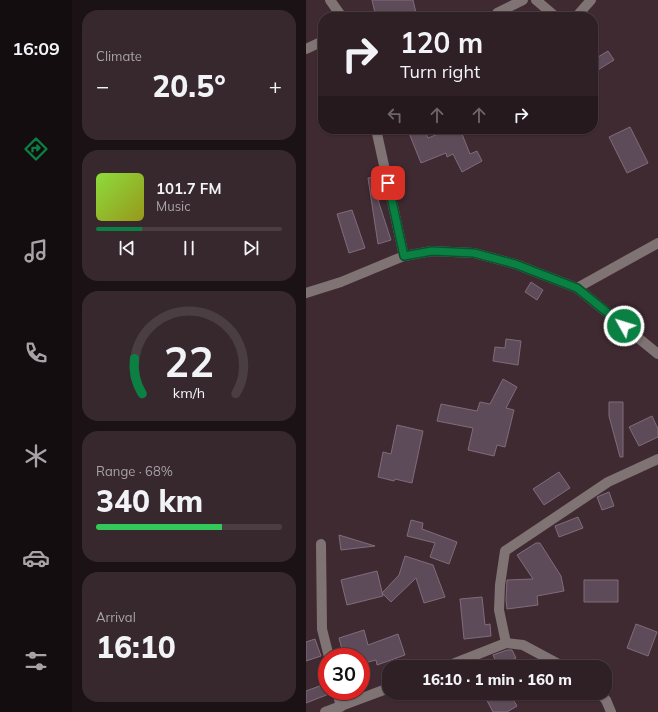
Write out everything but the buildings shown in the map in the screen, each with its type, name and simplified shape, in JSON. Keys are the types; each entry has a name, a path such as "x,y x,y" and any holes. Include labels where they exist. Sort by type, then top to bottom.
{"street":[{"path":"330,0 338,12"},
{"path":"495,12 507,0"},
{"path":"498,12 523,0"},
{"path":"536,0 550,12"},
{"path":"580,12 591,0"},
{"path":"306,50 318,44"},
{"path":"377,134 404,256"},
{"path":"577,288 658,243"},
{"path":"306,293 341,282 404,256 432,251 474,253 515,264 577,288 658,354"},
{"path":"506,643 499,610 500,585 505,551 608,482 658,459"},
{"path":"321,544 322,629 327,648"},
{"path":"463,660 506,643 523,645 551,660"},
{"path":"325,712 382,691"},
{"path":"339,700 341,707"},
{"path":"606,700 611,712"}],"route":[{"path":"388,183 404,256 432,251 474,253 515,264 577,288 624,326"}]}
